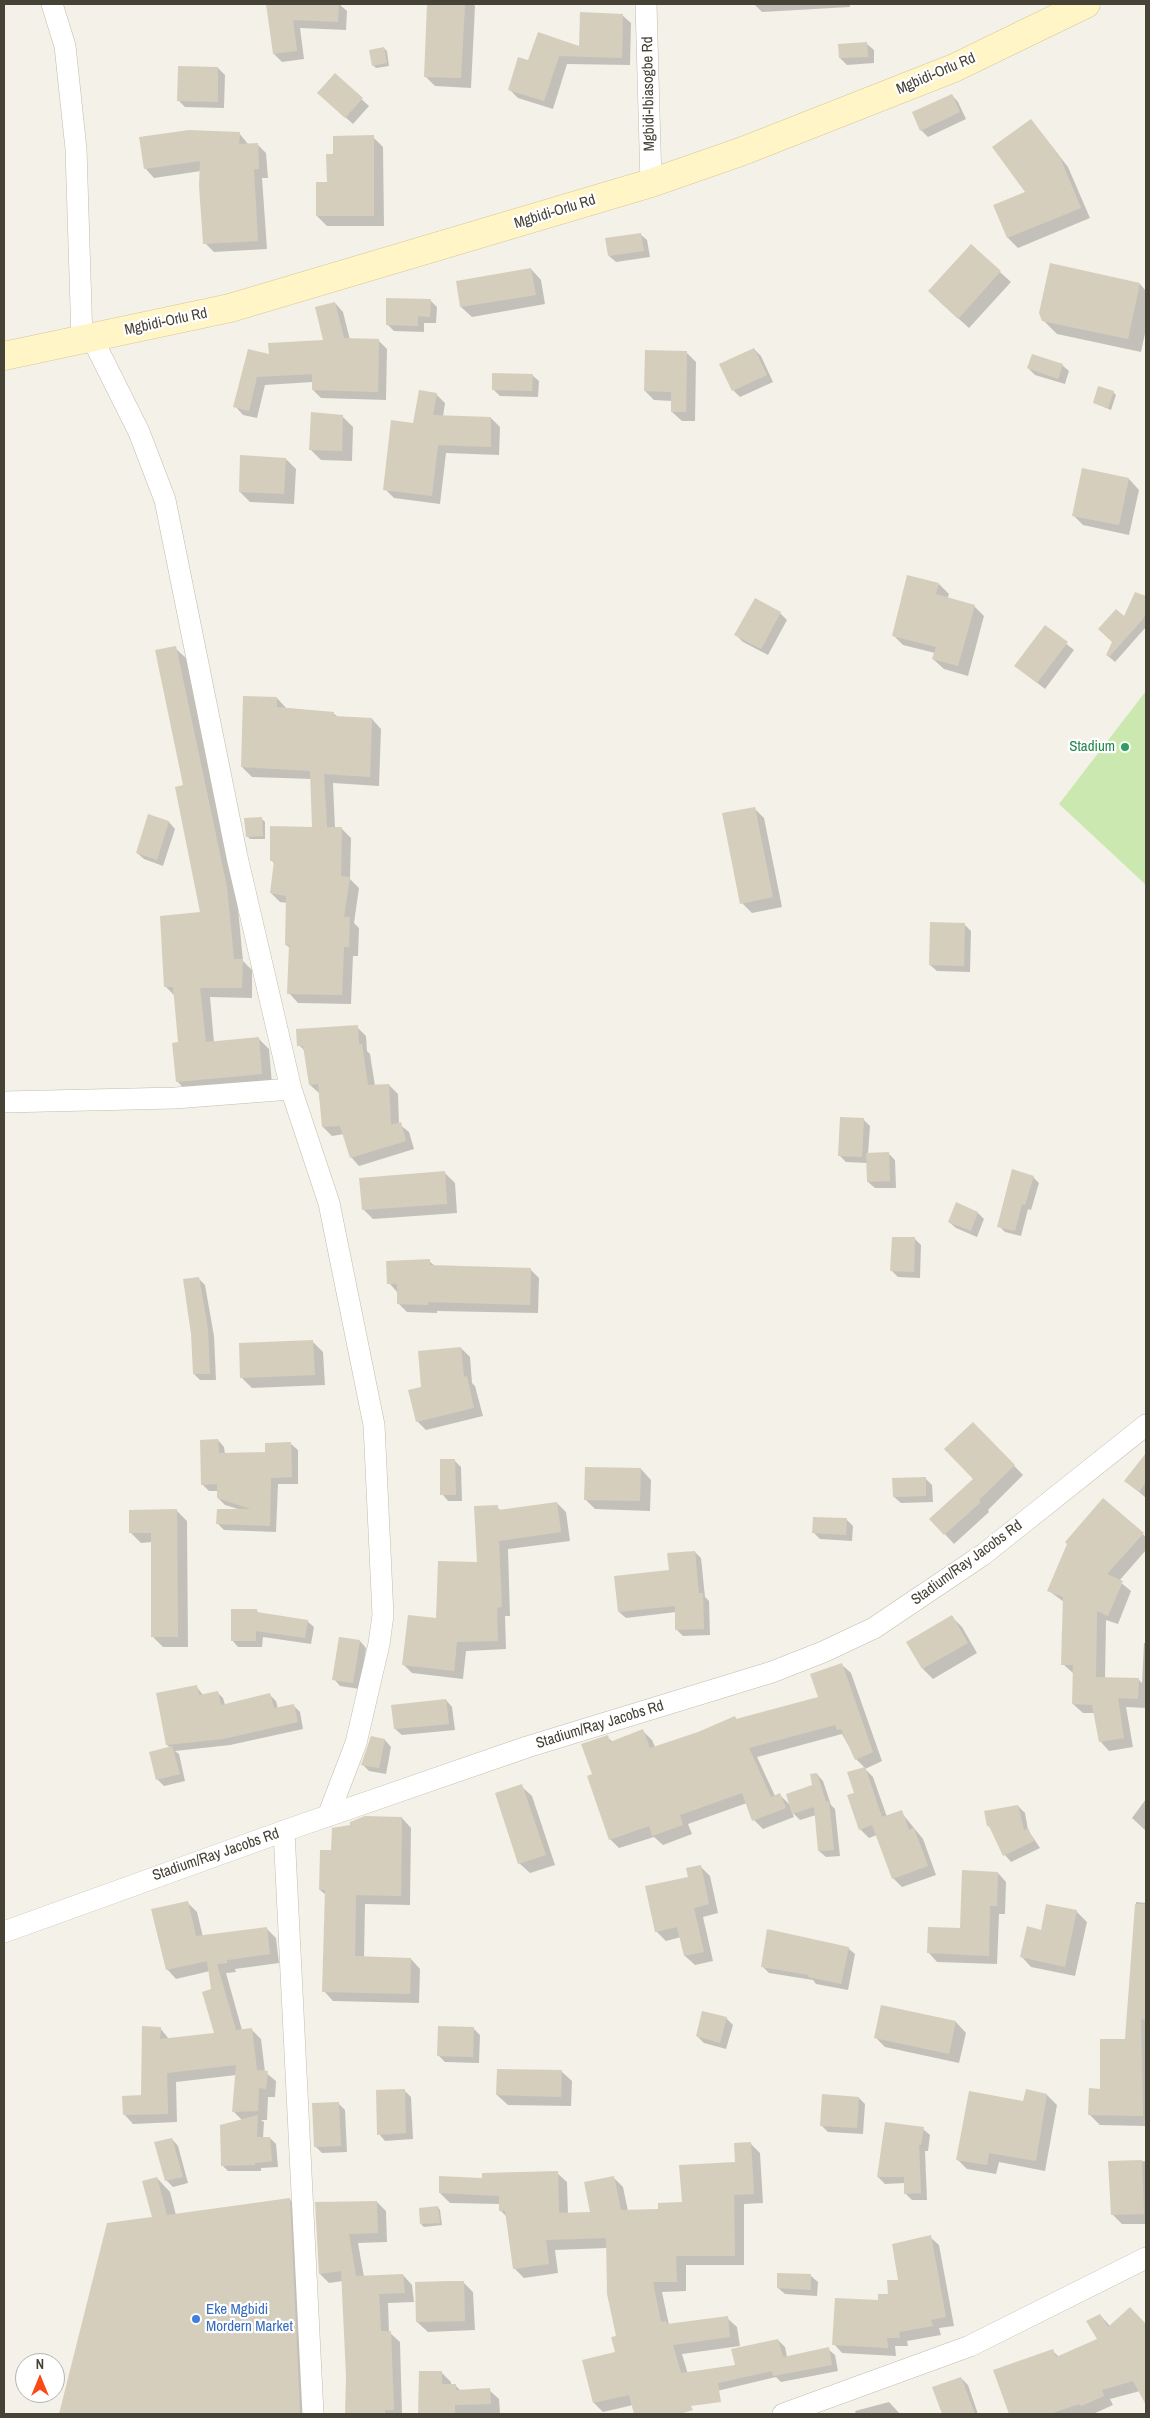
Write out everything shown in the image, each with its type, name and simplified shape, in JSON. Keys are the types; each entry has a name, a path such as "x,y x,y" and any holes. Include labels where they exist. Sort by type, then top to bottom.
{"main road":[{"name":"Mgbidi-Orlu Rd","path":"4,356 230,308 651,183 743,151 954,68 1086,4"}],"street":[{"path":"52,4 66,46 76,149 87,339 139,432 165,500 237,857 291,1089 329,1203 374,1425 383,1615 379,1644 356,1744 328,1816"},
{"name":"Mgbidi-Ibiasogbe Rd","path":"646,4 651,183"},
{"path":"4,1102 175,1098 291,1089"},
{"name":"Stadium/Ray Jacobs Rd","path":"4,1932 284,1831 527,1747 772,1672 823,1652 874,1628 984,1554 1146,1425"},
{"path":"284,1831 313,2414"},
{"path":"783,2414 970,2346 1146,2258"}],"green space":[{"name":"Stadium","path":"1146,691 1146,885 1059,804"}],"building":[{"path":"266,4 339,4 338,22 293,20 297,51 273,54"},
{"path":"427,4 465,4 461,78 424,77"},
{"path":"580,12 623,14 622,58 559,56 544,101 508,90 518,57 528,60 538,32 579,46"},
{"path":"867,42 868,57 839,58 838,44"},
{"path":"384,47 387,63 372,66 369,50"},
{"path":"178,66 218,67 218,102 177,101"},
{"path":"335,73 363,98 345,118 317,93"},
{"path":"952,94 960,112 920,131 912,112"},
{"path":"1031,119 1059,155 1081,208 1007,238 993,205 1025,192 992,147"},
{"path":"189,130 240,132 239,144 258,143 259,169 254,169 258,241 203,244 199,186 200,161 144,169 139,137"},
{"path":"374,135 374,216 316,216 316,182 327,182 326,154 333,154 333,136"},
{"path":"641,233 644,251 608,256 605,238"},
{"path":"971,244 1001,271 958,319 928,291"},
{"path":"1050,263 1140,283 1128,339 1042,321 1039,313"},
{"path":"531,268 536,295 460,307 456,281"},
{"path":"386,298 431,299 430,317 418,316 418,326 386,325"},
{"path":"335,302 344,338 379,339 378,392 312,390 312,374 257,377 249,411 233,407 248,349 269,354 268,343 323,340 315,307"},
{"path":"754,348 767,375 732,391 719,364"},
{"path":"645,350 687,351 686,412 671,412 671,392 644,391"},
{"path":"1032,354 1063,364 1058,379 1027,368"},
{"path":"492,373 533,374 532,391 492,390"},
{"path":"1098,386 1114,391 1108,408 1093,403"},
{"path":"419,390 437,393 433,415 491,417 491,447 438,445 432,496 383,490 391,420 413,423"},
{"path":"311,412 343,415 342,451 309,450"},
{"path":"240,455 286,458 284,494 239,492"},
{"path":"1082,468 1129,478 1119,525 1072,516"},
{"path":"907,575 939,583 936,594 975,605 958,666 932,659 936,647 892,636"},
{"path":"1135,592 1146,596 1146,612 1143,619 1109,657 1106,655 1112,642 1098,629 1116,609 1124,616"},
{"path":"755,598 781,612 761,649 734,635"},
{"path":"1045,625 1068,642 1037,683 1014,666"},
{"path":"176,646 227,887 234,959 243,959 242,988 200,988 206,1042 259,1037 262,1074 176,1082 172,1043 178,1042 173,987 164,987 160,916 200,912 175,787 183,785 155,650"},
{"path":"243,696 277,697 277,707 334,712 334,716 372,718 370,777 324,774 327,827 342,827 341,876 350,877 344,917 350,917 349,947 344,947 342,995 287,994 289,945 285,945 286,896 270,893 274,861 270,861 270,826 312,827 310,771 241,767"},
{"path":"755,807 773,897 740,904 722,813"},
{"path":"148,814 169,821 157,860 136,853"},
{"path":"262,817 263,836 246,837 244,818"},
{"path":"930,922 965,923 964,966 929,965"},
{"path":"358,1025 359,1044 362,1044 368,1085 389,1084 391,1125 401,1122 406,1141 350,1158 340,1126 322,1127 318,1084 309,1085 303,1046 297,1046 296,1029"},
{"path":"840,1117 864,1118 862,1157 838,1156"},
{"path":"889,1152 890,1181 867,1182 866,1153"},
{"path":"1012,1169 1034,1176 1025,1205 1022,1204 1015,1231 997,1227"},
{"path":"445,1171 447,1204 362,1210 359,1178"},
{"path":"956,1202 978,1212 971,1231 948,1222"},
{"path":"892,1237 915,1237 914,1272 890,1271"},
{"path":"430,1259 430,1265 531,1268 530,1305 428,1302 428,1305 397,1304 397,1284 387,1284 386,1261"},
{"path":"199,1277 208,1329 210,1374 193,1374 191,1334 183,1279"},
{"path":"313,1340 315,1375 240,1378 239,1343"},
{"path":"461,1347 464,1377 467,1376 474,1408 416,1422 408,1390 421,1387 418,1351"},
{"path":"973,1422 1015,1465 979,1500 981,1502 944,1535 929,1519 973,1479 944,1449"},
{"path":"218,1439 219,1453 265,1452 265,1443 291,1442 292,1477 271,1478 270,1526 216,1524 217,1509 251,1509 217,1498 217,1484 201,1485 200,1440"},
{"path":"1146,1453 1146,1482 1139,1492 1124,1481"},
{"path":"440,1459 455,1459 456,1495 440,1495"},
{"path":"585,1467 641,1468 640,1501 584,1500"},
{"path":"926,1477 926,1496 893,1497 892,1478"},
{"path":"1103,1498 1144,1533 1107,1574 1123,1581 1108,1616 1097,1611 1096,1677 1139,1678 1138,1699 1118,1698 1124,1738 1099,1742 1092,1705 1072,1704 1073,1665 1061,1665 1063,1597 1047,1591 1067,1544 1065,1542"},
{"path":"557,1502 561,1532 499,1541 502,1607 497,1608 498,1641 457,1642 454,1671 402,1665 408,1615 436,1618 438,1561 477,1562 474,1506 498,1505 498,1510"},
{"path":"177,1509 178,1637 151,1637 151,1533 129,1533 129,1510"},
{"path":"813,1517 847,1518 846,1535 812,1533"},
{"path":"695,1551 699,1593 703,1593 704,1629 675,1630 675,1606 618,1612 614,1576 669,1570 667,1553"},
{"path":"231,1609 257,1609 257,1612 308,1620 305,1638 256,1631 256,1641 231,1641"},
{"path":"952,1615 968,1643 922,1669 906,1642"},
{"path":"339,1637 360,1640 353,1683 332,1680"},
{"path":"842,1663 873,1752 855,1760 841,1729 837,1730 835,1725 749,1748 771,1797 780,1793 786,1808 752,1821 742,1793 680,1815 683,1825 652,1836 649,1826 609,1840 587,1776 592,1774 581,1744 608,1735 610,1742 643,1729 650,1748 698,1732 735,1716 736,1719 818,1697 810,1674"},
{"path":"197,1685 199,1695 218,1691 221,1705 270,1693 274,1708 294,1704 298,1722 223,1739 166,1745 156,1693"},
{"path":"446,1699 449,1724 394,1729 391,1705"},
{"path":"371,1736 385,1739 379,1768 361,1765"},
{"path":"172,1746 180,1774 156,1780 149,1752"},
{"path":"865,1767 882,1817 902,1810 909,1830 914,1828 928,1866 892,1879 872,1825 859,1830 847,1795 854,1793 847,1772"},
{"path":"817,1773 826,1802 829,1801 834,1850 818,1851 814,1807 792,1814 786,1794 812,1785 810,1774"},
{"path":"522,1784 546,1855 518,1864 495,1793"},
{"path":"1018,1805 1024,1830 1028,1828 1034,1841 1003,1856 989,1826 987,1826 984,1811"},
{"path":"365,1816 402,1817 401,1896 356,1895 355,1956 411,1958 410,1994 322,1992 325,1890 319,1890 320,1850 331,1850 332,1828 350,1825 350,1822"},
{"path":"701,1865 709,1904 694,1908 704,1952 684,1956 677,1927 655,1932 645,1886 688,1877 686,1868"},
{"path":"962,1870 998,1872 997,1906 990,1906 989,1956 927,1953 928,1927 960,1928"},
{"path":"188,1901 196,1936 267,1927 270,1954 227,1960 227,1963 217,1964 236,2030 252,2028 257,2070 268,2071 266,2089 259,2088 258,2111 232,2112 236,2065 167,2073 168,2114 123,2115 122,2096 141,2095 142,2026 161,2027 160,2039 214,2033 202,1992 211,1989 207,1961 166,1970 151,1909"},
{"path":"1046,1904 1077,1910 1065,1967 1020,1957 1027,1926 1041,1930"},
{"path":"1135,1904 1146,1904 1146,2020 1141,2019 1143,2116 1088,2115 1089,2088 1100,2089 1100,2039 1125,2039"},
{"path":"767,1929 849,1947 841,1984 808,1977 809,1975 761,1967"},
{"path":"881,2005 956,2021 949,2054 874,2038"},
{"path":"702,2011 727,2017 720,2043 696,2036"},
{"path":"438,2026 474,2027 473,2057 437,2056"},
{"path":"497,2069 562,2070 561,2097 496,2095"},
{"path":"405,2089 406,2133 377,2135 376,2090"},
{"path":"1026,2089 1047,2094 1036,2161 989,2153 987,2165 956,2160 969,2091 1023,2101"},
{"path":"822,2094 859,2097 857,2128 820,2126"},
{"path":"339,2102 341,2146 314,2147 312,2103"},
{"path":"258,2115 257,2137 270,2137 272,2161 255,2163 255,2165 221,2166 220,2125"},
{"path":"885,2122 924,2127 921,2145 919,2145 921,2193 904,2194 904,2177 877,2177"},
{"path":"172,2138 183,2177 165,2181 154,2142"},
{"path":"751,2142 754,2194 734,2195 735,2256 676,2256 677,2282 653,2282 661,2322 666,2321 667,2324 728,2316 730,2337 673,2345 681,2373 735,2365 731,2349 778,2339 783,2357 829,2347 832,2365 773,2376 772,2371 718,2383 721,2402 691,2406 693,2410 680,2414 634,2414 629,2395 593,2403 582,2360 615,2352 611,2337 616,2336 607,2294 606,2238 546,2240 549,2264 513,2269 505,2211 499,2211 499,2196 439,2193 439,2176 482,2178 482,2173 558,2171 559,2213 590,2212 584,2182 614,2176 621,2210 658,2209 658,2203 682,2202 679,2165 735,2162 734,2143"},
{"path":"1142,2160 1144,2214 1111,2215 1108,2161"},
{"name":"Eke Mgbidi Mordern Market","path":"157,2177 167,2215 290,2198 300,2414 59,2414 62,2403 65,2403 65,2390 107,2223 152,2217 142,2181"},
{"path":"377,2201 378,2233 349,2234 356,2276 403,2274 405,2293 379,2294 381,2331 391,2331 394,2410 385,2410 385,2414 345,2414 346,2376 341,2271 319,2274 315,2202"},
{"path":"438,2206 440,2223 420,2224 419,2208"},
{"path":"931,2235 946,2317 931,2320 933,2326 899,2332 900,2338 887,2338 888,2348 832,2345 835,2298 878,2300 878,2294 888,2294 887,2280 898,2280 892,2244"},
{"path":"777,2273 811,2274 811,2290 777,2288"},
{"path":"464,2281 465,2321 416,2322 415,2282"},
{"path":"1130,2307 1146,2324 1146,2405 1133,2381 1102,2390 1104,2396 1081,2406 1079,2404 1050,2414 1009,2414 993,2370 1053,2349 1056,2357 1097,2339 1086,2321 1100,2314 1108,2327"},
{"path":"419,2371 442,2371 442,2384 456,2384 456,2390 490,2388 491,2404 455,2405 455,2414 418,2414"},
{"path":"961,2377 975,2414 942,2414 932,2387"}],"place":[{"name":"Stadium","path":"1125,747"},
{"name":"Eke Mgbidi Mordern Market","path":"196,2319"}]}
